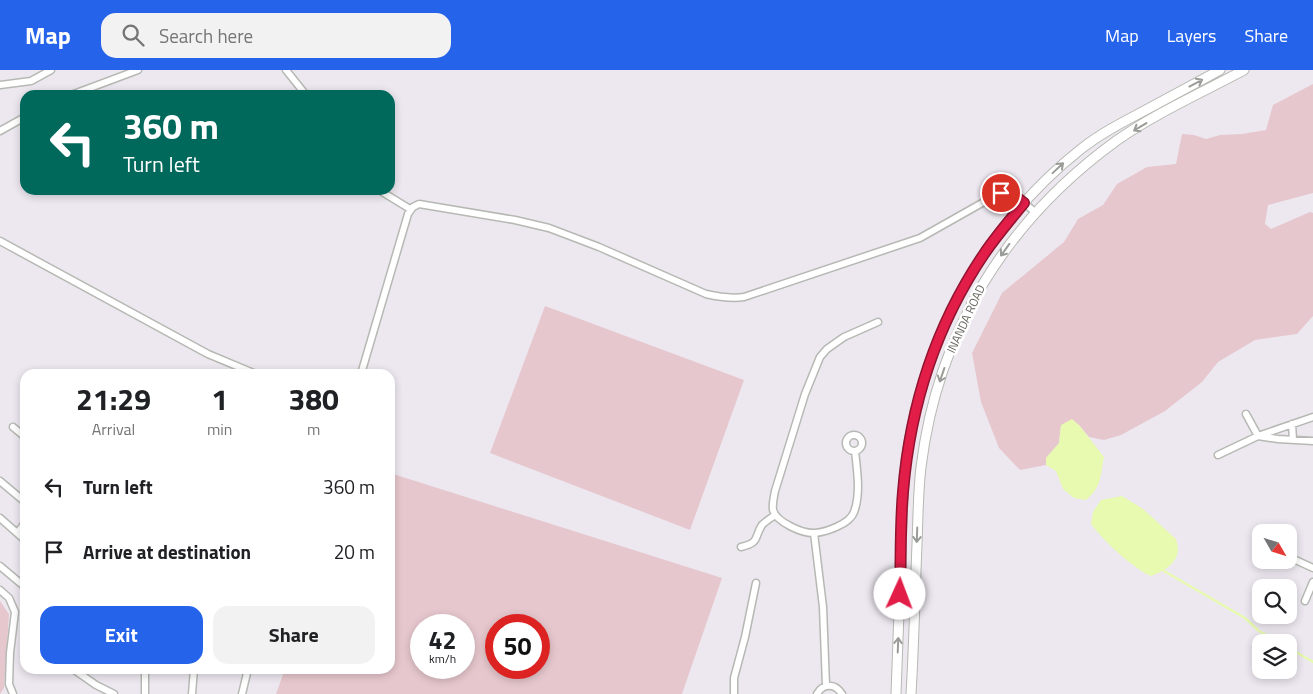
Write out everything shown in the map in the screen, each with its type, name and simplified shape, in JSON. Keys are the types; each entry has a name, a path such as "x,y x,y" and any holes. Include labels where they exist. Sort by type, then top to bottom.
{"main road":[{"name":"INANDA ROAD","path":"896,694 903,492 907,455 916,406 931,357 961,292 986,252 1024,203 1060,166 1097,138 1220,70"},
{"name":"INANDA ROAD","path":"911,694 919,488 924,445 933,403 948,357 966,313 1010,243 1058,188 1118,140 1158,116 1244,70"}],"street":[{"path":"0,86 31,81 51,70"},
{"path":"84,90 138,70"},
{"path":"286,70 302,90"},
{"path":"0,131 20,120"},
{"path":"361,369 410,209 419,204 515,220 550,228 599,247 706,294 721,298 744,297 920,238 998,194 1010,194 1036,213"},
{"path":"387,195 410,209"},
{"path":"0,240 208,354 244,369"},
{"path":"855,451 858,484 854,512 851,518 844,523 814,533 788,525 775,515 773,506 775,491 805,394 820,357 827,349 844,337 878,322"},
{"path":"1246,414 1258,436"},
{"path":"1218,455 1258,436 1313,417"},
{"path":"1292,424 1294,440"},
{"path":"13,427 20,433"},
{"path":"1258,436 1313,441"},
{"path":"0,481 20,498"},
{"path":"741,547 752,544 757,539 762,525 775,515"},
{"path":"0,518 20,536"},
{"path":"17,533 20,529"},
{"path":"814,533 823,607 826,686"},
{"path":"1298,561 1313,568"},
{"path":"0,566 20,583"},
{"path":"1305,601 1313,582"},
{"path":"734,694 734,678 756,583"},
{"path":"0,590 9,598 15,612 10,653 9,684 13,694"},
{"path":"81,674 96,685 114,694"},
{"path":"145,674 145,694"},
{"path":"192,694 194,674"},
{"path":"242,694 247,674"},
{"path":"817,694 819,690 826,686 836,687 842,694"}],"shaded area":[{"path":"1313,84 1313,193 1268,205 1265,224 1271,229 1310,212 1313,213 1313,316 1297,334 1255,340 1218,362 1202,382 1165,411 1121,435 1104,440 1089,437 1079,425 1061,425 1059,443 1046,458 1046,465 1020,470 999,448 981,402 972,353 1002,293 1064,242 1078,219 1103,205 1117,184 1147,167 1176,164 1182,134 1206,139 1220,135 1266,130 1273,105"},
{"path":"545,306 744,380 690,530 490,453"},
{"path":"1072,419 1104,457 1098,486 1086,500 1074,498 1063,489 1056,471 1046,465 1046,458 1059,443 1061,425"},
{"path":"395,475 722,578 682,694 276,694 283,674 395,674"},
{"path":"1122,496 1143,509 1176,539 1177,556 1168,567 1151,576 1135,567 1110,545 1091,524 1093,512 1101,500"},
{"path":"0,601 9,614 4,688 0,694"}],"waterway":[{"path":"1164,571 1245,618 1264,634"},
{"path":"1297,653 1313,662"}],"route":[{"path":"900,594 903,492 907,455 916,406 931,357 961,292 976,265 1024,203 1015,196 1001,193"}]}
